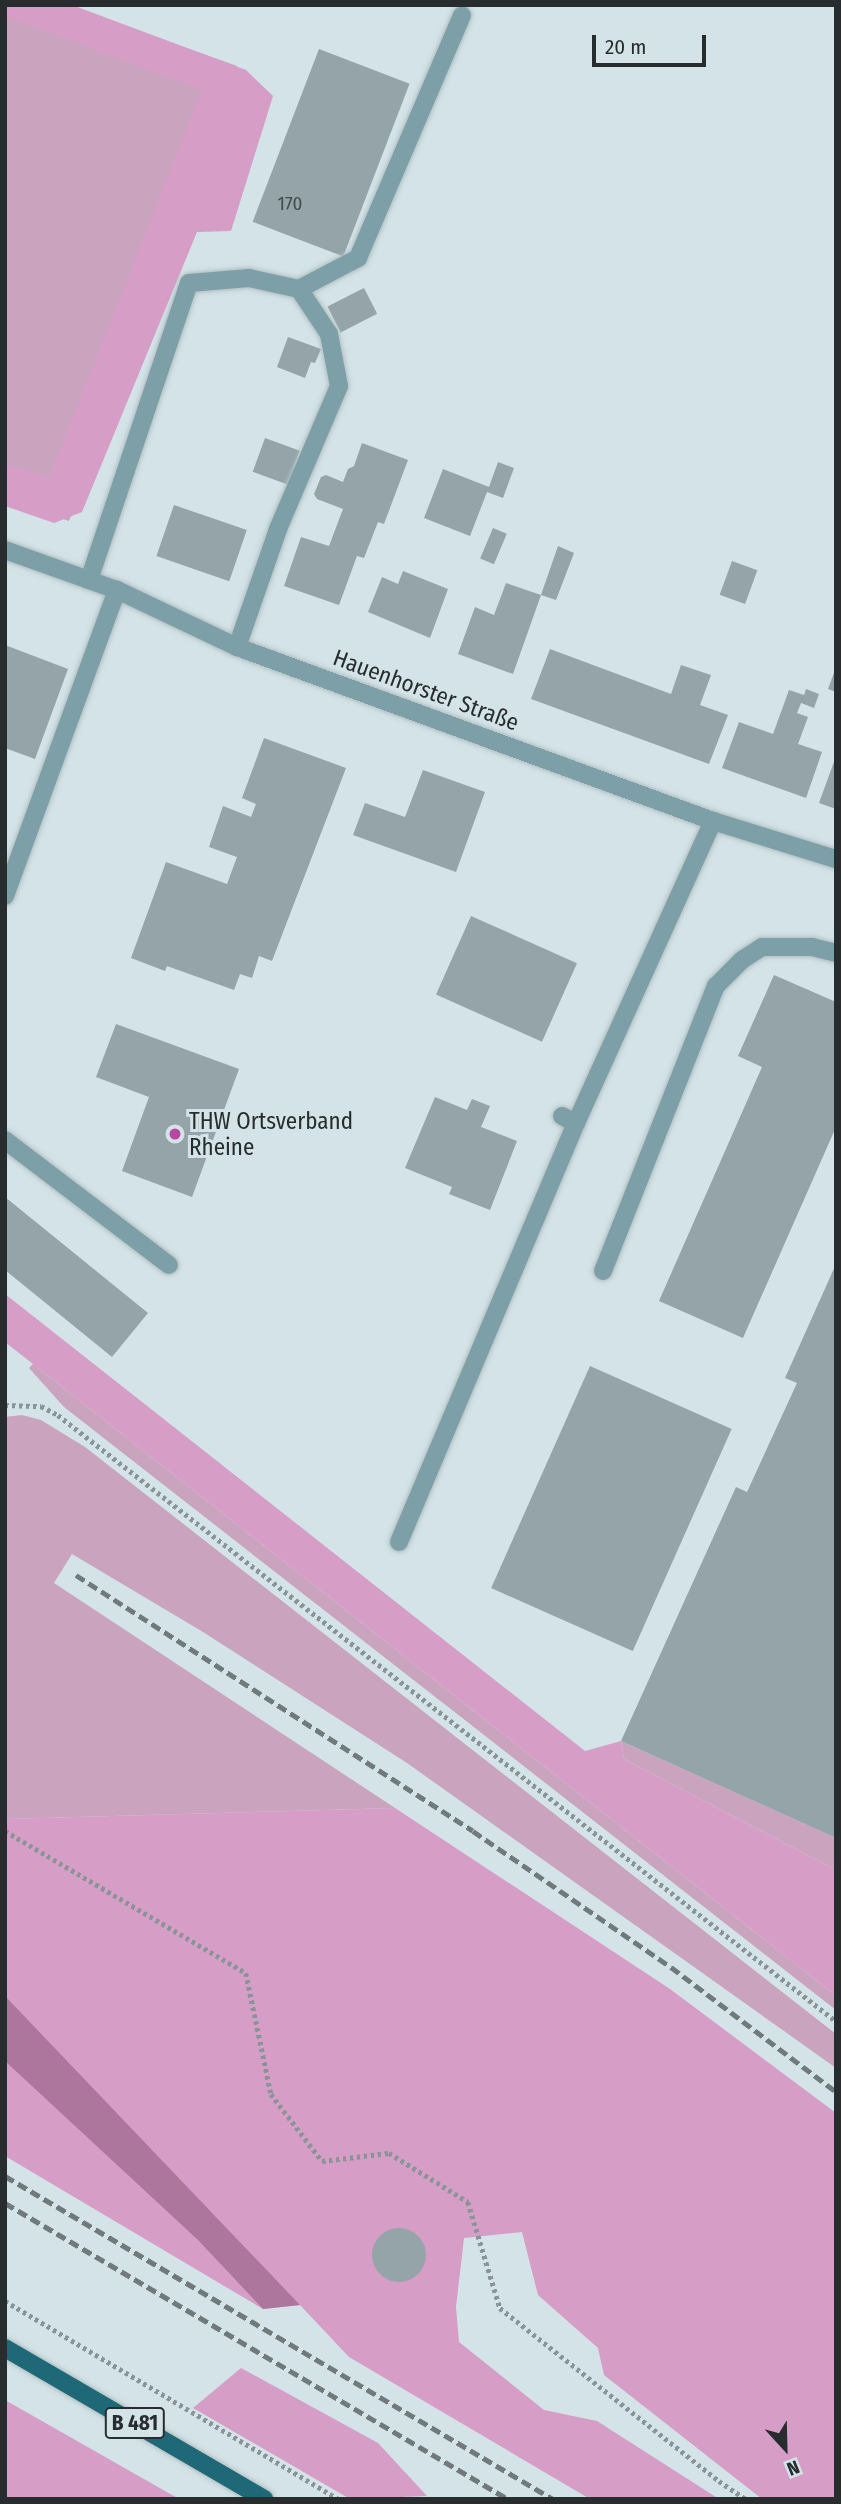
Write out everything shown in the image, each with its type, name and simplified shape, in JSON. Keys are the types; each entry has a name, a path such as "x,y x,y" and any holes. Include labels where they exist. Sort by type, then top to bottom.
{"main road":[{"name":"B 481","path":"5,2348 264,2499"}],"street":[{"path":"89,580 189,283 249,278 299,289 358,258 462,15"},
{"path":"237,647 278,529 339,386 329,334 299,289"},
{"name":"Hauenhorster Straße","path":"5,550 117,590 237,647 713,821 836,859"},
{"path":"5,896 117,590"},
{"path":"398,1542 569,1120 713,821"},
{"path":"603,1271 716,986 742,960 762,947 811,947 836,953"},
{"path":"5,1140 169,1265"}],"path":[{"path":"5,1405 41,1406 58,1415 836,2021"},
{"path":"5,1831 246,1973 271,2094 322,2161 389,2153 468,2202 500,2308 719,2481 746,2499"},
{"path":"5,2301 339,2499"}],"shaded area":[{"path":"5,5 66,5 237,66 69,521 5,498"},
{"path":"5,5 72,5 246,70 273,96 231,231 197,232 82,512 54,523 5,506 5,464 49,478 202,90 5,16"},
{"path":"5,1294 585,1751 621,1741 624,1759 836,1870 836,1996 5,1342"},
{"path":"33,1364 836,1996 836,2010 64,1407 29,1368"},
{"path":"22,1415 41,1420 85,1447 836,2034 836,2068 407,1763 203,1632 72,1554 54,1583 395,1808 5,1819 5,1417"},
{"path":"621,1741 836,1838 836,1870 624,1759"},
{"path":"395,1808 670,1989 836,2113 836,2499 762,2499 604,2375 598,2348 538,2295 522,2232 464,2238 456,2307 459,2342 544,2410 597,2421 719,2499 590,2499 349,2357 300,2305 263,2309 5,2156 5,1819"},
{"path":"5,1996 300,2305 263,2309 198,2240 5,2061"},
{"path":"241,2368 378,2443 427,2496 350,2499 193,2408"},
{"path":"5,2400 179,2499 5,2499"}],"building":[{"path":"319,49 410,84 343,256 253,222"},
{"path":"364,288 377,314 341,332 327,307"},
{"path":"288,337 321,349 315,363 311,362 305,378 277,367"},
{"path":"265,438 300,451 287,484 253,472"},
{"path":"362,443 408,460 384,524 378,522 364,558 357,556 339,605 284,586 301,537 329,546 343,509 317,499 314,494 321,477 326,475 343,482 348,469 354,466"},
{"path":"498,462 514,468 503,498 487,492 470,536 424,518 443,469 489,487"},
{"path":"174,505 247,530 229,581 156,556"},
{"path":"493,528 507,534 494,564 480,558"},
{"path":"558,546 574,553 556,600 541,595"},
{"path":"732,561 757,570 745,604 720,595"},
{"path":"403,571 448,589 430,638 368,612 382,577 398,584"},
{"path":"506,583 541,595 513,674 458,654 475,607 494,615"},
{"path":"5,645 68,669 35,759 5,748"},
{"path":"550,649 671,694 681,665 711,675 700,705 728,715 709,764 531,699"},
{"path":"836,670 836,692 828,689"},
{"path":"806,689 819,694 814,708 801,703 797,713 808,717 798,744 822,752 806,798 722,768 739,722 773,734 789,690 804,695"},
{"path":"264,738 346,768 272,961 259,956 252,978 240,974 234,990 167,966 165,971 131,958 166,862 227,884 237,857 209,847 223,806 251,817 256,804 242,798"},
{"path":"836,759 836,809 819,803"},
{"path":"423,770 485,792 456,872 353,835 365,803 405,817"},
{"path":"471,916 577,963 542,1042 436,995"},
{"path":"774,975 836,1002 836,1127 743,1338 659,1301 762,1067 738,1056"},
{"name":"THW Ortsverband Rheine","path":"116,1024 239,1069 192,1197 122,1171 149,1097 96,1077"},
{"path":"435,1097 467,1110 472,1099 490,1106 481,1127 517,1141 490,1210 449,1194 452,1187 405,1168"},
{"path":"5,1197 148,1313 112,1357 5,1270"},
{"path":"836,1264 836,1838 621,1741 736,1487 747,1492 797,1383 785,1378"},
{"path":"590,1366 732,1429 633,1651 491,1588"},
{"path":"399,2228 418,2236 426,2255 418,2274 399,2282 380,2274 372,2255 380,2236"}],"railway":[{"path":"76,1575 473,1831 671,1967 836,2092"},
{"path":"5,2176 553,2499"},
{"path":"5,2203 508,2499"}],"place":[{"name":"THW Ortsverband Rheine","path":"175,1134"}]}
